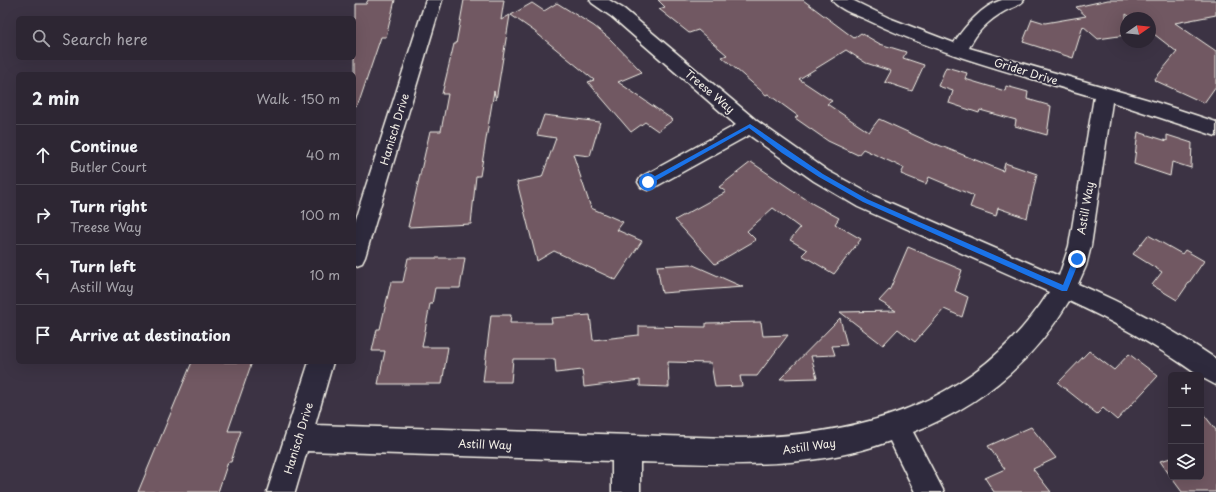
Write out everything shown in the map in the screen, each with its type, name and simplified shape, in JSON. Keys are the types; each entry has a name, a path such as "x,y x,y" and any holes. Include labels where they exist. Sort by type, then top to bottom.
{"street":[{"name":"Hanisch Drive","path":"356,251 434,0"},
{"name":"Treese Way","path":"598,0 618,13 750,126 821,176 865,201 1065,288"},
{"name":"Grider Drive","path":"840,0 891,26 924,39 959,51 1170,113 1216,129"},
{"path":"959,51 963,41 974,27 986,16 999,7 1016,0"},
{"name":"Astill Way","path":"298,438 729,452 777,450 818,446 857,438 896,426 934,410 969,390 1004,364 1035,333 1065,288 1077,259 1104,94"},
{"path":"648,182 750,126"},
{"path":"1065,288 1138,323 1177,346 1216,373"},
{"name":"Hanisch Drive","path":"281,492 321,364"},
{"path":"896,426 930,492"},
{"path":"626,448 626,492"}],"building":[{"path":"368,0 395,0 386,37 381,37 357,108 356,72 354,72 354,60 356,60 356,16 354,16 354,4 366,4"},
{"path":"464,0 504,0 501,20 510,15 496,100 494,91 480,176 476,176 471,224 408,227 430,131 441,131 448,94 442,94 454,44 456,44"},
{"path":"658,0 803,0 854,38 861,33 880,44 906,52 903,58 924,65 912,91 885,82 891,71 866,63 846,50 799,79 832,101 827,104 869,132 879,119 936,145 1003,171 1005,163 1037,174 1027,218 998,208 996,216 970,207 974,196 929,177 926,184 901,174 904,168 863,149 858,155 828,141 795,118 798,116 768,94 766,95 722,57 727,55 698,30 689,33 659,9 665,7"},
{"path":"1108,0 1216,0 1216,15 1175,23 1216,51 1216,86 1204,103 1154,80 1177,52 1156,36 1156,12 1120,12 1120,36 1098,39 1083,26 1073,58 1023,42 1032,19 1045,23 1086,16 1076,7"},
{"path":"532,3 544,11 557,3 594,26 610,39 642,72 618,82 673,120 658,131 645,122 631,132 588,82 594,80 534,31 511,15"},
{"path":"946,67 967,73 965,79 1005,91 1006,86 1028,92 1027,99 1051,106 1047,135 1015,126 1016,120 980,110 979,113 949,103 953,91 938,86"},
{"path":"544,115 600,122 590,156 573,154 591,208 623,222 617,230 642,241 616,280 554,251 537,261 517,182 542,177 556,138 537,135"},
{"path":"1138,132 1167,141 1167,135 1192,143 1191,168 1172,162 1170,176 1134,164"},
{"path":"751,162 813,204 839,218 835,224 861,239 834,274 802,255 807,250 790,240 800,228 773,208 747,231 756,240 715,264 675,220 726,192 719,187"},
{"path":"1148,235 1182,254 1185,250 1204,261 1177,300 1152,285 1162,272 1133,254"},
{"path":"908,247 962,270 955,291 968,297 962,317 944,309 915,342 898,329 883,345 840,312 896,311 879,301 890,289"},
{"path":"408,258 465,258 460,288 435,288 432,304 430,304 422,347 448,347 442,384 378,384 385,351 372,351 377,329 380,329 391,282 403,282"},
{"path":"691,264 743,287 662,293 657,266"},
{"path":"491,315 511,315 510,323 552,323 551,318 590,315 593,340 639,335 639,326 706,327 706,323 761,322 763,336 788,335 757,376 740,376 742,386 715,387 711,363 668,362 669,387 640,386 640,380 584,387 582,370 556,373 555,359 513,359 511,382 483,382"},
{"path":"840,318 847,345 832,346 835,355 811,356 817,378 780,379"},
{"path":"1089,351 1114,370 1129,354 1158,376 1117,420 1103,408 1097,414 1058,383"},
{"path":"191,364 251,364 228,431 241,431 231,462 228,462 218,492 138,492"},
{"path":"1204,415 1216,430 1216,492 1182,492 1173,480 1204,480"},
{"path":"1031,427 1056,458 1033,469 1051,492 994,492 985,478 1005,469 988,446"},
{"path":"1168,459 1168,473 1160,461"}],"route":[{"path":"648,182 750,126 821,176 865,201 1025,272 1065,288 1077,259"}]}
